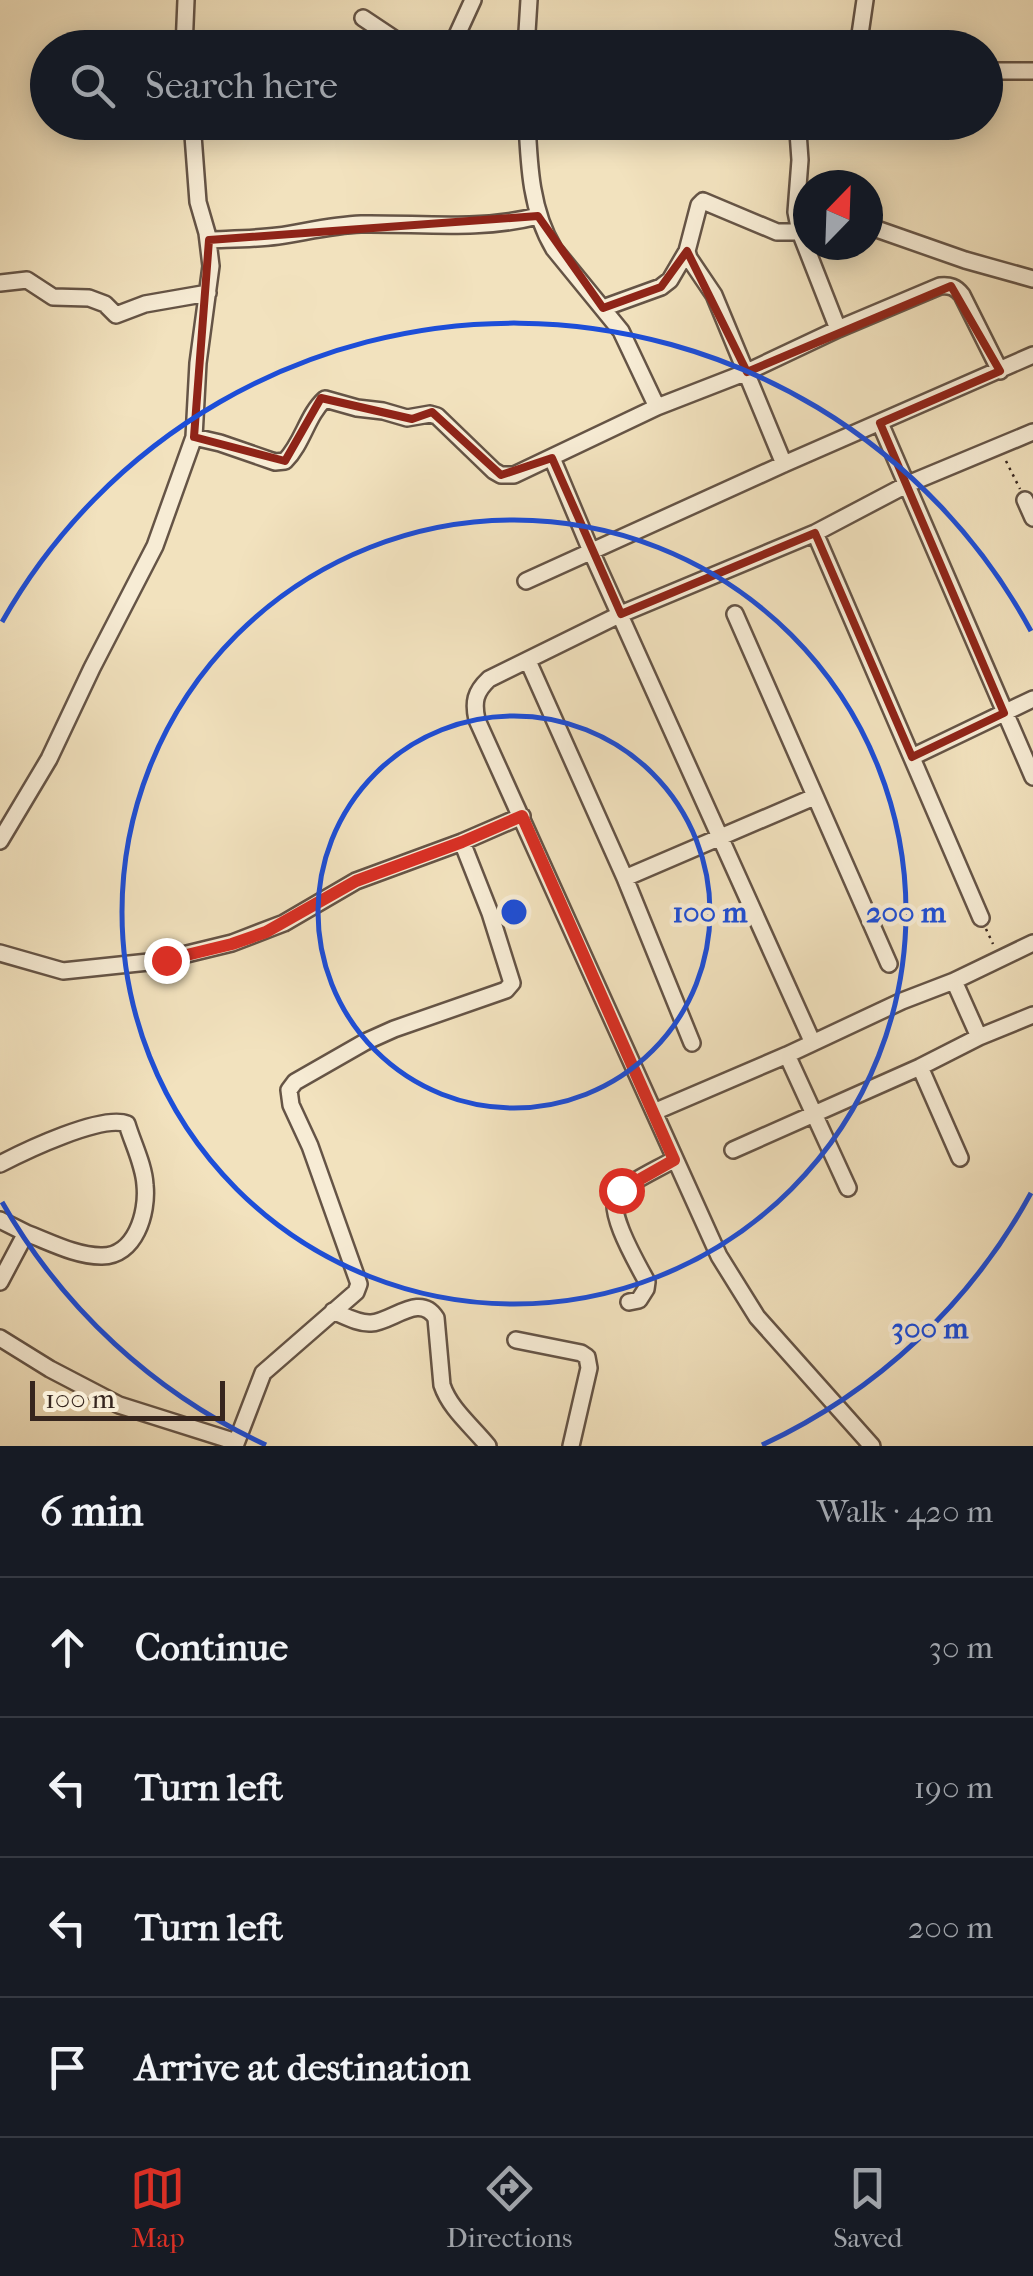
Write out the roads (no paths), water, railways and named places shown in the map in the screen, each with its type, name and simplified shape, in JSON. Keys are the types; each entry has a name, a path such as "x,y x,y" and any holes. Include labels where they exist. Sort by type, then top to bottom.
{"street":[{"path":"185,30 186,0"},
{"path":"459,30 473,0"},
{"path":"527,30 528,0"},
{"path":"861,30 865,0"},
{"path":"363,18 381,30"},
{"path":"1003,71 1033,70"},
{"path":"2,835 48,760 154,546 194,437 210,266 198,202 193,140"},
{"path":"529,140 538,216 554,249 621,331 657,407"},
{"path":"799,140 800,170"},
{"path":"602,308 670,280 687,252 703,200 777,232 793,232"},
{"path":"208,240 248,239 359,224 514,222 538,216"},
{"path":"883,231 965,260 1033,278"},
{"path":"687,252 714,294 784,464"},
{"path":"811,260 838,329"},
{"path":"0,283 27,280 50,296 89,298 105,304 116,315 145,304 208,294"},
{"path":"194,437 275,462 286,461 325,399 412,419 437,416 494,471 514,474 657,407 940,286 951,286 962,295 1000,371"},
{"path":"526,581 1033,355"},
{"path":"880,424 1033,777"},
{"path":"872,1446 747,1303 718,1256 477,720 475,695 489,680 621,614 815,533 908,484 1033,432"},
{"path":"552,458 812,1041"},
{"path":"1025,500 1033,518"},
{"path":"815,533 981,918"},
{"path":"735,614 889,964"},
{"path":"528,661 625,878 692,1043"},
{"path":"912,758 1033,699"},
{"path":"625,878 814,797"},
{"path":"0,953 64,971 166,960 232,944 266,932 356,881 522,816"},
{"path":"0,1338 119,1405 235,1444 263,1374 356,1292 359,1284 288,1090 365,1042 510,986 506,961 462,842"},
{"path":"654,1112 1033,944"},
{"path":"954,981 979,1038"},
{"path":"733,1150 1033,1016"},
{"path":"787,1055 848,1188"},
{"path":"920,1068 960,1158"},
{"path":"0,1164 72,1132 118,1121 127,1124 146,1188 137,1230 127,1248 116,1255 94,1256 26,1234 0,1220"},
{"path":"629,1302 638,1300 647,1282 614,1207 616,1195 674,1160"},
{"path":"0,1282 26,1234"},
{"path":"334,1311 370,1323 402,1310 432,1311 444,1393 488,1446"},
{"path":"516,1340 587,1357 589,1368 571,1446"}]}
